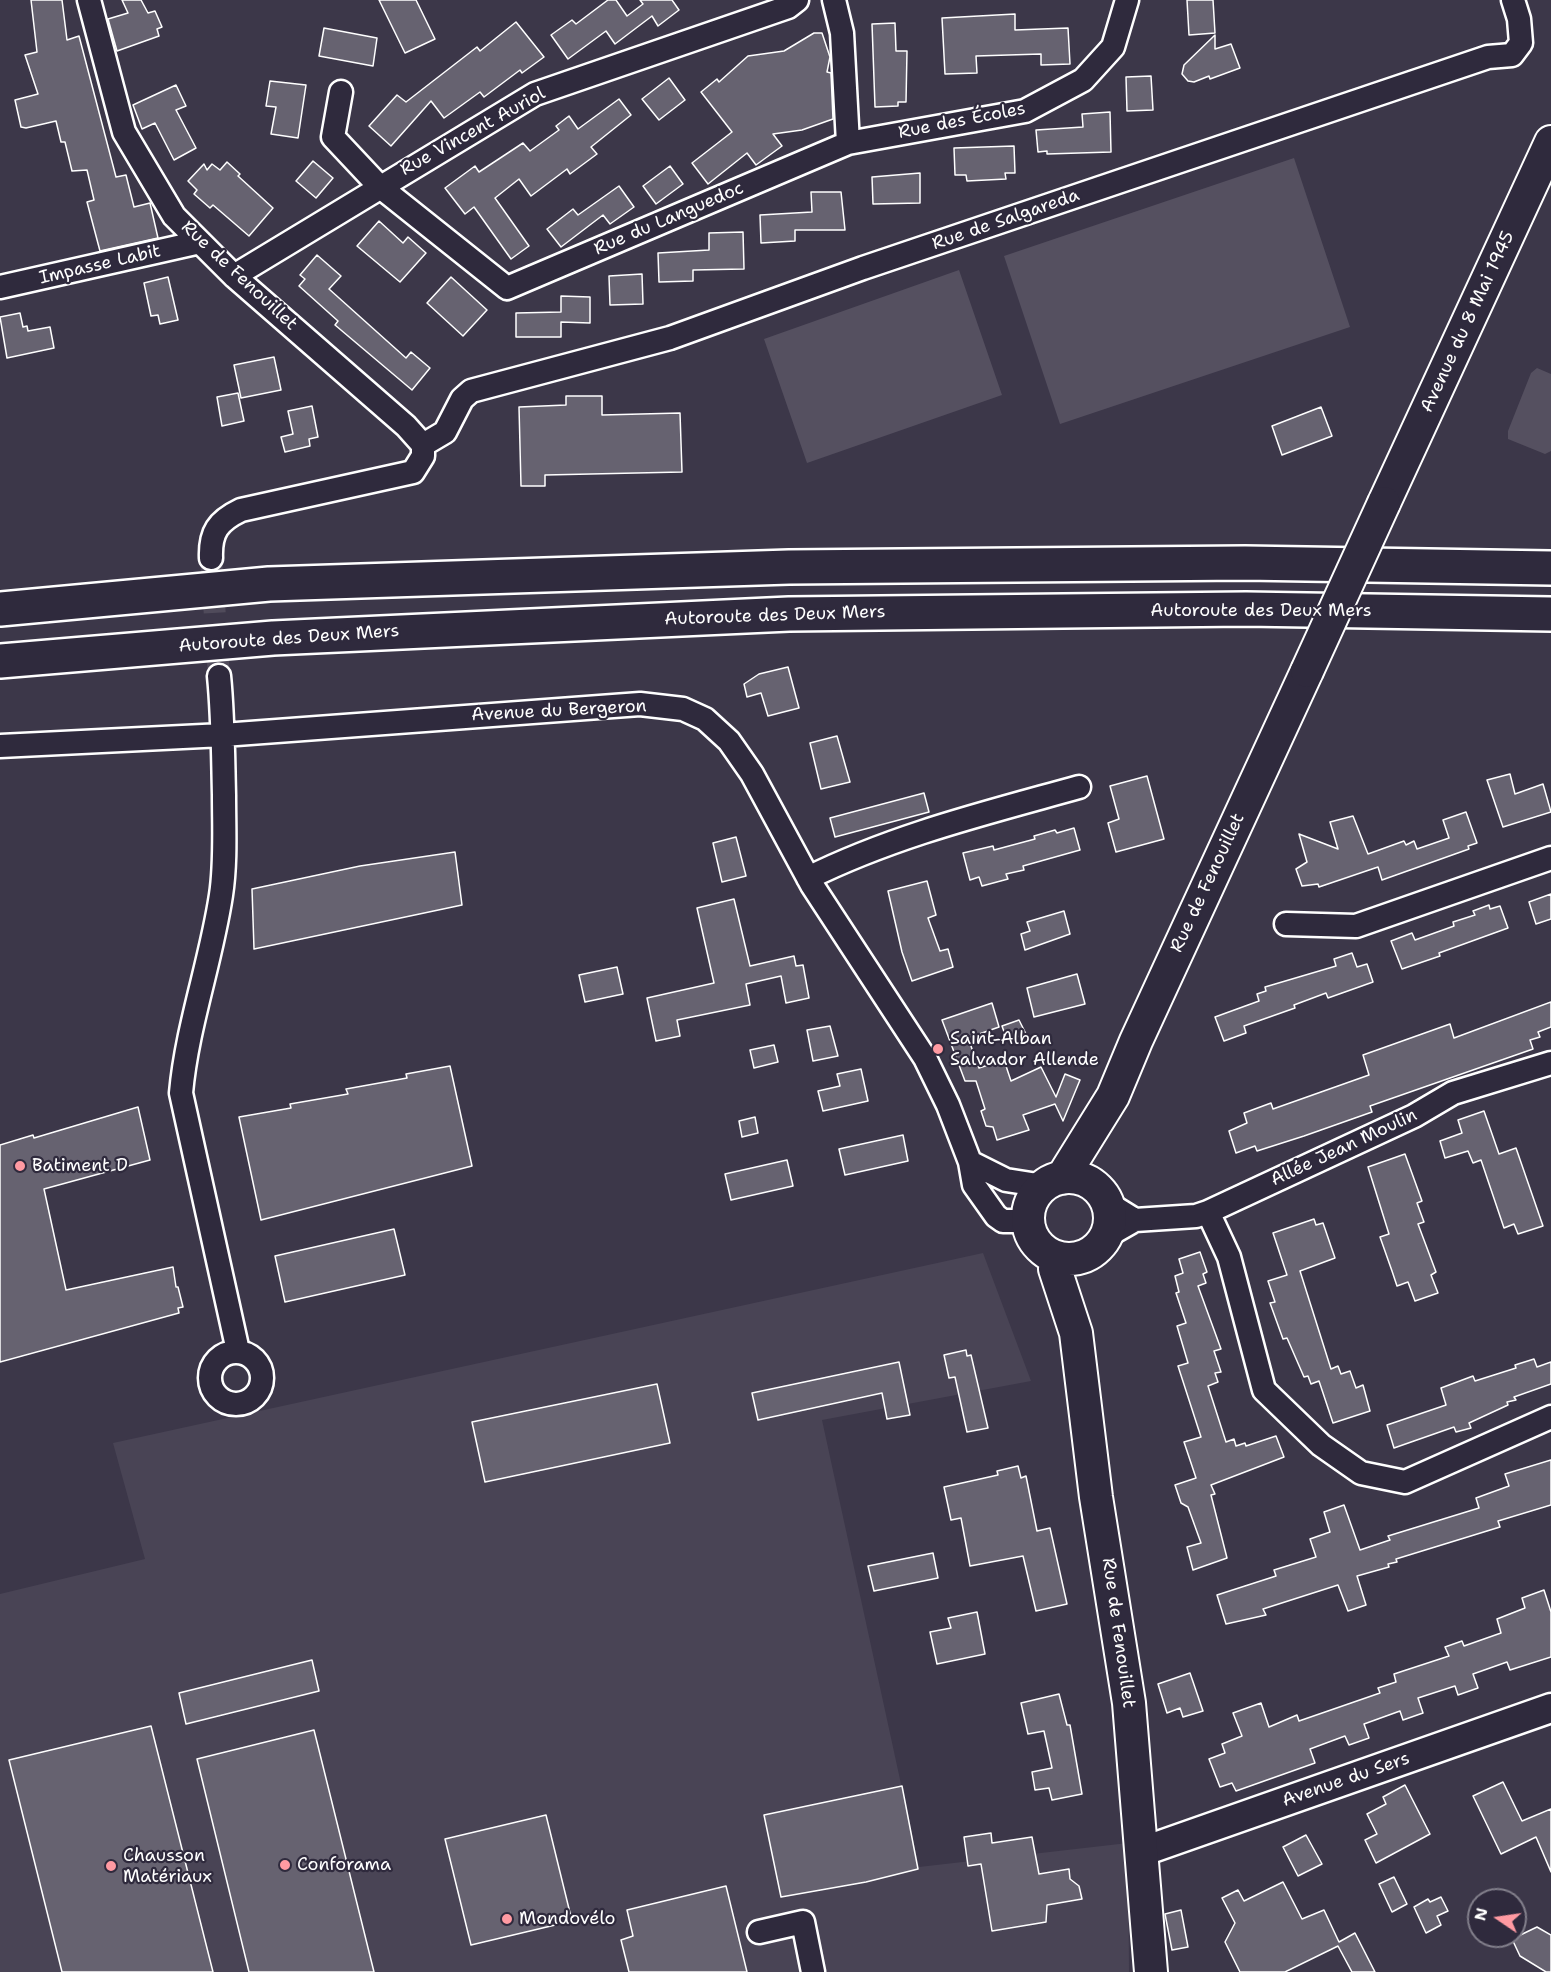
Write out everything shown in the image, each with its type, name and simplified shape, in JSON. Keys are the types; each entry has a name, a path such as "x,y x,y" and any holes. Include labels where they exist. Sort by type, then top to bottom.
{"highway":[{"path":"0,609 269,584 777,567 1245,563 1551,568"},
{"name":"Autoroute des Deux Mers","path":"0,661 273,638 789,614 1246,609 1551,614"}],"main road":[{"name":"Avenue du 8 Mai 1945","path":"1307,671 1551,142"},
{"name":"Rue de Fenouillet","path":"1015,1221 1031,1201 1053,1182 1113,1096 1136,1041 1307,671"},
{"name":"Rue de Fenouillet","path":"1076,1333 1087,1268 1109,1223 1101,1195 1113,1096"},
{"path":"1053,1182 1081,1179 1101,1195"},
{"path":"1015,1221 1042,1249 1057,1258 1074,1259 1100,1243"},
{"name":"Rue de Fenouillet","path":"1057,1258 1055,1269 1076,1333 1096,1497 1129,1703 1151,1972"},
{"path":"1140,1972 1131,1972 1148,1935"}],"street":[{"name":"Rue de Fenouillet","path":"89,0 124,132 174,216 234,276 406,426 423,446"},
{"name":"Rue Vincent Auriol","path":"234,276 379,186 536,94 788,7 797,0"},
{"path":"834,0 842,33 848,143"},
{"name":"Rue des Écoles","path":"848,143 1025,111 1083,80 1113,48 1127,0"},
{"name":"Rue de Salgareda","path":"423,446 445,432 462,399 471,391 670,338 863,268 1488,57 1512,55 1521,44 1519,19 1513,0"},
{"path":"341,92 333,137 379,186"},
{"name":"Rue du Languedoc","path":"379,186 507,288 848,143"},
{"name":"Impasse Labit","path":"0,287 200,242"},
{"path":"211,558 213,530 225,518 241,510 413,472 423,456 423,446"},
{"path":"219,676 225,842 222,894 183,1065 181,1093 238,1351"},
{"name":"Avenue du Bergeron","path":"0,746 222,735 640,704 683,709 705,719 729,741 752,774 808,878 849,945 925,1058 948,1105 970,1162 974,1185 996,1216 1015,1221"},
{"path":"808,878 860,853 920,832 1079,787"},
{"path":"1286,924 1356,926 1551,858"},
{"name":"Allée Jean Moulin","path":"1100,1243 1135,1220 1196,1216 1208,1212 1414,1116 1453,1093 1551,1064"},
{"path":"970,1162 1006,1180 1053,1182"},
{"path":"1101,1195 1135,1220"},
{"path":"1208,1212 1230,1257 1264,1390 1321,1445 1361,1473 1405,1482 1551,1417"},
{"name":"Avenue du Sers","path":"1141,1852 1551,1708"},
{"path":"759,1932 803,1922 813,1972"},
{"path":"807,1936 829,1972"}],"shaded area":[{"path":"1294,158 1350,327 1060,424 1004,256"},
{"path":"959,270 1002,395 807,463 764,339"},
{"path":"1537,368 1551,374 1551,451 1545,454 1508,439 1508,431 1531,373"},
{"path":"983,1253 1031,1381 822,1420 919,1867 1128,1843 1129,1972 0,1972 0,1594 145,1559 113,1443"}],"building":[{"path":"31,0 62,0 67,40 79,36 116,177 126,175 134,207 150,203 158,238 100,251 87,202 94,200 87,170 72,171 65,142 61,142 56,121 26,128 21,127 15,100 38,94 25,55 37,52"},
{"path":"122,0 141,0 148,13 155,11 162,27 157,29 159,36 117,51 108,19 128,13"},
{"path":"379,0 416,0 435,39 405,53"},
{"path":"608,0 616,0 627,16 643,4 640,0 672,0 679,10 658,26 652,16 615,44 606,31 568,59 551,35 572,20 576,24"},
{"path":"1187,0 1213,0 1215,33 1189,35"},
{"path":"1015,14 1015,30 1068,28 1070,64 1041,65 1041,54 976,56 977,73 945,74 942,18"},
{"path":"516,22 544,57 522,73 520,70 484,97 480,92 444,118 431,101 391,146 369,126 397,95 406,102 477,47 480,51"},
{"path":"895,23 896,51 907,51 906,102 898,102 898,106 875,107 872,24"},
{"path":"324,28 377,38 373,66 319,56"},
{"path":"814,33 822,33 830,57 827,72 831,73 833,119 802,130 773,134 782,146 756,165 747,153 708,184 692,163 732,132 701,92 717,79 719,82 748,56 784,51"},
{"path":"1215,35 1215,49 1231,44 1240,68 1210,79 1209,76 1194,82 1188,81 1182,74 1184,65"},
{"path":"1151,76 1153,110 1127,111 1126,77"},
{"path":"669,78 685,100 659,120 642,99"},
{"path":"270,81 306,85 298,138 271,134 276,107 266,106"},
{"path":"176,85 186,106 176,110 196,148 174,160 155,123 142,129 133,105"},
{"path":"619,99 631,115 591,147 597,154 570,174 567,169 531,196 519,179 495,198 529,246 511,259 474,207 465,214 445,188 475,166 479,172 523,143 530,151 559,130 556,126 569,116 578,129"},
{"path":"1110,112 1111,152 1047,154 1047,151 1038,152 1036,130 1083,127 1082,114"},
{"path":"1014,146 1015,173 1005,173 1006,179 967,181 966,175 955,175 954,148"},
{"path":"313,161 333,178 316,198 296,181"},
{"path":"227,162 240,174 238,176 273,208 249,236 213,205 210,208 194,194 197,190 188,181 204,164 207,170 212,164 220,170"},
{"path":"670,166 683,184 656,204 643,186"},
{"path":"920,173 920,203 873,204 872,177"},
{"path":"619,186 634,207 610,224 603,215 561,247 547,229 573,209 578,215"},
{"path":"811,192 841,192 845,230 795,230 795,241 761,243 760,215 812,212"},
{"path":"379,221 403,243 408,237 426,253 400,282 357,246"},
{"path":"743,232 744,269 693,270 693,281 659,282 658,253 709,250 709,233"},
{"path":"317,255 341,276 329,289 406,358 411,352 430,368 412,390 335,325 338,321 299,286 305,279 300,275"},
{"path":"642,274 643,304 610,305 609,276"},
{"path":"168,277 178,320 160,324 158,315 151,316 144,283"},
{"path":"451,277 487,310 463,336 427,303"},
{"path":"561,296 590,297 590,323 561,322 561,337 516,337 516,313 561,312"},
{"path":"20,313 23,327 27,326 28,331 50,327 54,348 7,358 0,317"},
{"path":"274,357 281,390 241,398 234,365"},
{"path":"238,393 244,421 222,426 217,397"},
{"path":"566,396 602,396 602,415 680,413 682,472 545,475 545,486 521,486 519,407 566,405"},
{"path":"312,406 318,437 309,439 310,446 285,452 281,437 293,434 288,411"},
{"path":"1321,407 1332,436 1282,455 1272,426"},
{"path":"788,667 799,708 768,716 761,693 747,697 744,684 759,674"},
{"path":"837,736 850,782 821,789 810,743"},
{"path":"1510,774 1515,794 1543,784 1551,812 1503,827 1487,780"},
{"path":"1147,776 1164,839 1116,852 1108,823 1119,819 1110,786"},
{"path":"924,793 929,812 835,837 830,818"},
{"path":"1466,812 1477,843 1468,846 1469,849 1382,880 1378,867 1319,887 1318,884 1302,886 1296,869 1307,862 1299,834 1338,849 1330,822 1353,816 1368,854 1404,841 1406,845 1414,841 1417,849 1449,838 1443,820"},
{"path":"1074,828 1080,850 1023,866 1024,870 1006,874 1008,879 982,886 979,877 970,880 963,853 993,846 994,850 1035,839 1034,836 1055,830 1057,833"},
{"path":"736,837 746,876 722,882 713,843"},
{"path":"455,852 462,905 254,949 252,889 360,866"},
{"path":"927,881 936,915 928,918 940,951 948,949 953,967 912,981 902,952 888,891"},
{"path":"1551,894 1551,919 1536,924 1529,902"},
{"path":"734,899 750,966 794,956 796,966 803,965 809,998 786,1003 781,976 746,984 750,1005 677,1020 680,1036 656,1041 647,998 714,983 697,908"},
{"path":"1489,905 1490,909 1500,906 1508,928 1402,969 1391,941 1412,933 1415,940 1454,926 1453,922 1475,915 1473,911"},
{"path":"1064,911 1070,934 1025,950 1021,934 1030,931 1027,922"},
{"path":"1352,953 1357,967 1367,964 1373,982 1328,998 1326,993 1294,1005 1295,1008 1244,1026 1246,1033 1224,1041 1215,1017 1259,1001 1257,994 1266,991 1265,987 1336,966 1334,959"},
{"path":"617,967 623,994 585,1002 579,975"},
{"path":"1077,974 1085,1004 1034,1017 1027,988"},
{"path":"1551,1002 1551,1027 1538,1032 1540,1037 1530,1040 1533,1049 1370,1106 1372,1112 1304,1136 1257,1151 1255,1146 1236,1153 1229,1131 1247,1123 1244,1113 1271,1103 1273,1109 1369,1075 1363,1055 1450,1024 1454,1038"},
{"path":"992,1003 999,1027 968,1038 979,1068 1004,1060 1011,1081 1041,1067 1056,1097 1065,1074 1080,1080 1063,1121 1055,1104 1023,1115 1029,1130 997,1140 993,1127 986,1126 981,1111 985,1109 976,1081 965,1081 942,1020"},
{"path":"1019,1020 1026,1034 1007,1040 1002,1026"},
{"path":"830,1026 838,1056 813,1061 807,1030"},
{"path":"774,1045 778,1062 754,1068 750,1050"},
{"path":"450,1066 472,1166 261,1220 239,1117 291,1108 290,1104 348,1094 346,1089 407,1078 406,1074"},
{"path":"861,1069 868,1101 823,1111 818,1091 840,1086 837,1074"},
{"path":"138,1107 150,1160 44,1189 66,1290 173,1267 176,1287 178,1287 183,1307 178,1308 179,1313 0,1362 0,1145 33,1135 34,1138"},
{"path":"1484,1111 1499,1154 1516,1148 1543,1226 1518,1234 1514,1224 1504,1228 1481,1160 1473,1163 1468,1151 1445,1158 1440,1141 1462,1133 1458,1120"},
{"path":"755,1117 758,1133 742,1137 739,1121"},
{"path":"903,1135 908,1161 845,1175 839,1149"},
{"path":"1405,1154 1422,1201 1417,1203 1424,1222 1418,1224 1436,1272 1431,1275 1438,1293 1415,1301 1408,1282 1397,1286 1380,1237 1389,1234 1368,1167"},
{"path":"787,1160 793,1186 731,1200 725,1174"},
{"path":"1314,1219 1316,1225 1323,1223 1335,1258 1300,1271 1331,1369 1338,1366 1341,1374 1350,1371 1356,1388 1363,1385 1370,1411 1333,1423 1319,1381 1311,1384 1308,1376 1304,1377 1287,1338 1283,1339 1270,1303 1275,1302 1268,1281 1287,1275 1273,1233"},
{"path":"394,1229 405,1275 285,1302 275,1256"},
{"path":"1200,1252 1207,1272 1203,1274 1206,1283 1198,1286 1221,1349 1214,1351 1221,1372 1215,1373 1218,1382 1208,1386 1226,1442 1234,1439 1236,1446 1245,1443 1246,1446 1276,1436 1284,1457 1211,1485 1215,1494 1211,1495 1227,1558 1193,1570 1187,1547 1201,1543 1188,1507 1181,1503 1175,1485 1196,1478 1184,1442 1201,1437 1178,1366 1188,1363 1177,1326 1186,1323 1176,1293 1179,1292 1175,1276 1183,1273 1179,1259"},
{"path":"966,1350 967,1356 971,1355 988,1428 967,1432 955,1377 949,1378 944,1355"},
{"path":"1534,1359 1537,1367 1551,1362 1551,1384 1514,1397 1516,1400 1507,1402 1508,1405 1469,1423 1471,1428 1456,1432 1454,1427 1394,1448 1387,1425 1446,1405 1441,1388 1473,1376 1475,1381 1516,1368 1515,1365"},
{"path":"899,1362 910,1415 887,1419 882,1393 758,1420 752,1393"},
{"path":"657,1384 670,1443 485,1482 472,1422"},
{"path":"1551,1460 1551,1505 1498,1521 1500,1527 1396,1559 1397,1562 1388,1564 1389,1567 1357,1576 1366,1605 1348,1611 1338,1585 1263,1609 1266,1615 1226,1624 1217,1595 1276,1576 1274,1570 1316,1557 1310,1539 1330,1532 1324,1512 1344,1505 1360,1550 1390,1540 1388,1536 1479,1508 1476,1498 1509,1486 1505,1474"},
{"path":"1018,1466 1021,1478 1026,1476 1037,1531 1050,1528 1067,1604 1036,1611 1023,1556 970,1566 961,1518 951,1520 944,1487 998,1475 997,1471"},
{"path":"933,1553 938,1578 874,1591 868,1566"},
{"path":"1544,1590 1551,1612 1551,1657 1510,1670 1507,1662 1473,1674 1478,1688 1458,1695 1455,1686 1418,1698 1423,1713 1403,1720 1400,1711 1364,1724 1369,1738 1349,1745 1345,1736 1310,1749 1315,1763 1236,1791 1232,1783 1220,1787 1209,1759 1225,1753 1222,1744 1242,1736 1233,1713 1261,1703 1269,1727 1297,1715 1299,1721 1380,1693 1378,1688 1396,1682 1394,1674 1449,1656 1445,1647 1462,1641 1464,1646 1501,1633 1497,1619 1525,1608 1522,1598"},
{"path":"977,1612 985,1654 937,1664 930,1632 951,1628 948,1618"},
{"path":"312,1660 319,1691 186,1724 179,1693"},
{"path":"1190,1673 1203,1711 1183,1717 1180,1708 1167,1713 1158,1684"},
{"path":"1059,1694 1067,1725 1070,1725 1082,1794 1052,1800 1049,1788 1035,1790 1032,1772 1052,1768 1044,1731 1028,1734 1021,1703"},
{"name":"Chausson Matériaux","path":"151,1726 213,1972 62,1972 9,1760"},
{"name":"Conforama","path":"314,1730 374,1972 249,1972 197,1759"},
{"path":"1503,1782 1522,1821 1551,1809 1551,1872 1536,1837 1501,1854 1473,1796"},
{"path":"1405,1785 1430,1834 1376,1863 1365,1840 1377,1834 1367,1814 1386,1804 1383,1797"},
{"path":"902,1786 918,1869 866,1882 781,1897 764,1815"},
{"path":"546,1815 572,1921 471,1945 445,1839"},
{"path":"991,1833 992,1843 1032,1837 1039,1874 1069,1869 1070,1879 1079,1886 1082,1899 1047,1905 1046,1922 992,1931 981,1864 968,1866 964,1837"},
{"path":"1306,1835 1322,1864 1298,1876 1283,1847"},
{"path":"1394,1877 1407,1904 1392,1912 1379,1884"},
{"path":"1283,1882 1302,1919 1324,1910 1339,1942 1355,1933 1375,1972 1352,1972 1338,1946 1285,1972 1240,1972 1225,1942 1235,1923 1222,1898 1238,1890 1244,1901"},
{"path":"726,1886 747,1972 629,1972 621,1940 633,1936 627,1910"},
{"path":"1441,1897 1448,1911 1437,1916 1441,1925 1426,1933 1414,1907 1428,1899 1430,1902"},
{"path":"1181,1910 1188,1947 1172,1950 1165,1914"},
{"path":"1537,1927 1551,1935 1551,1972 1546,1972 1520,1956 1516,1948 1527,1948 1527,1932"}],"tunnel":[{"path":"211,558 219,676"}],"place":[{"name":"Saint-Alban Salvador Allende","path":"938,1049"},
{"name":"Batiment D","path":"20,1166"},
{"name":"Conforama","path":"285,1865"},
{"name":"Chausson Matériaux","path":"111,1866"},
{"name":"Mondovélo","path":"507,1919"}]}
